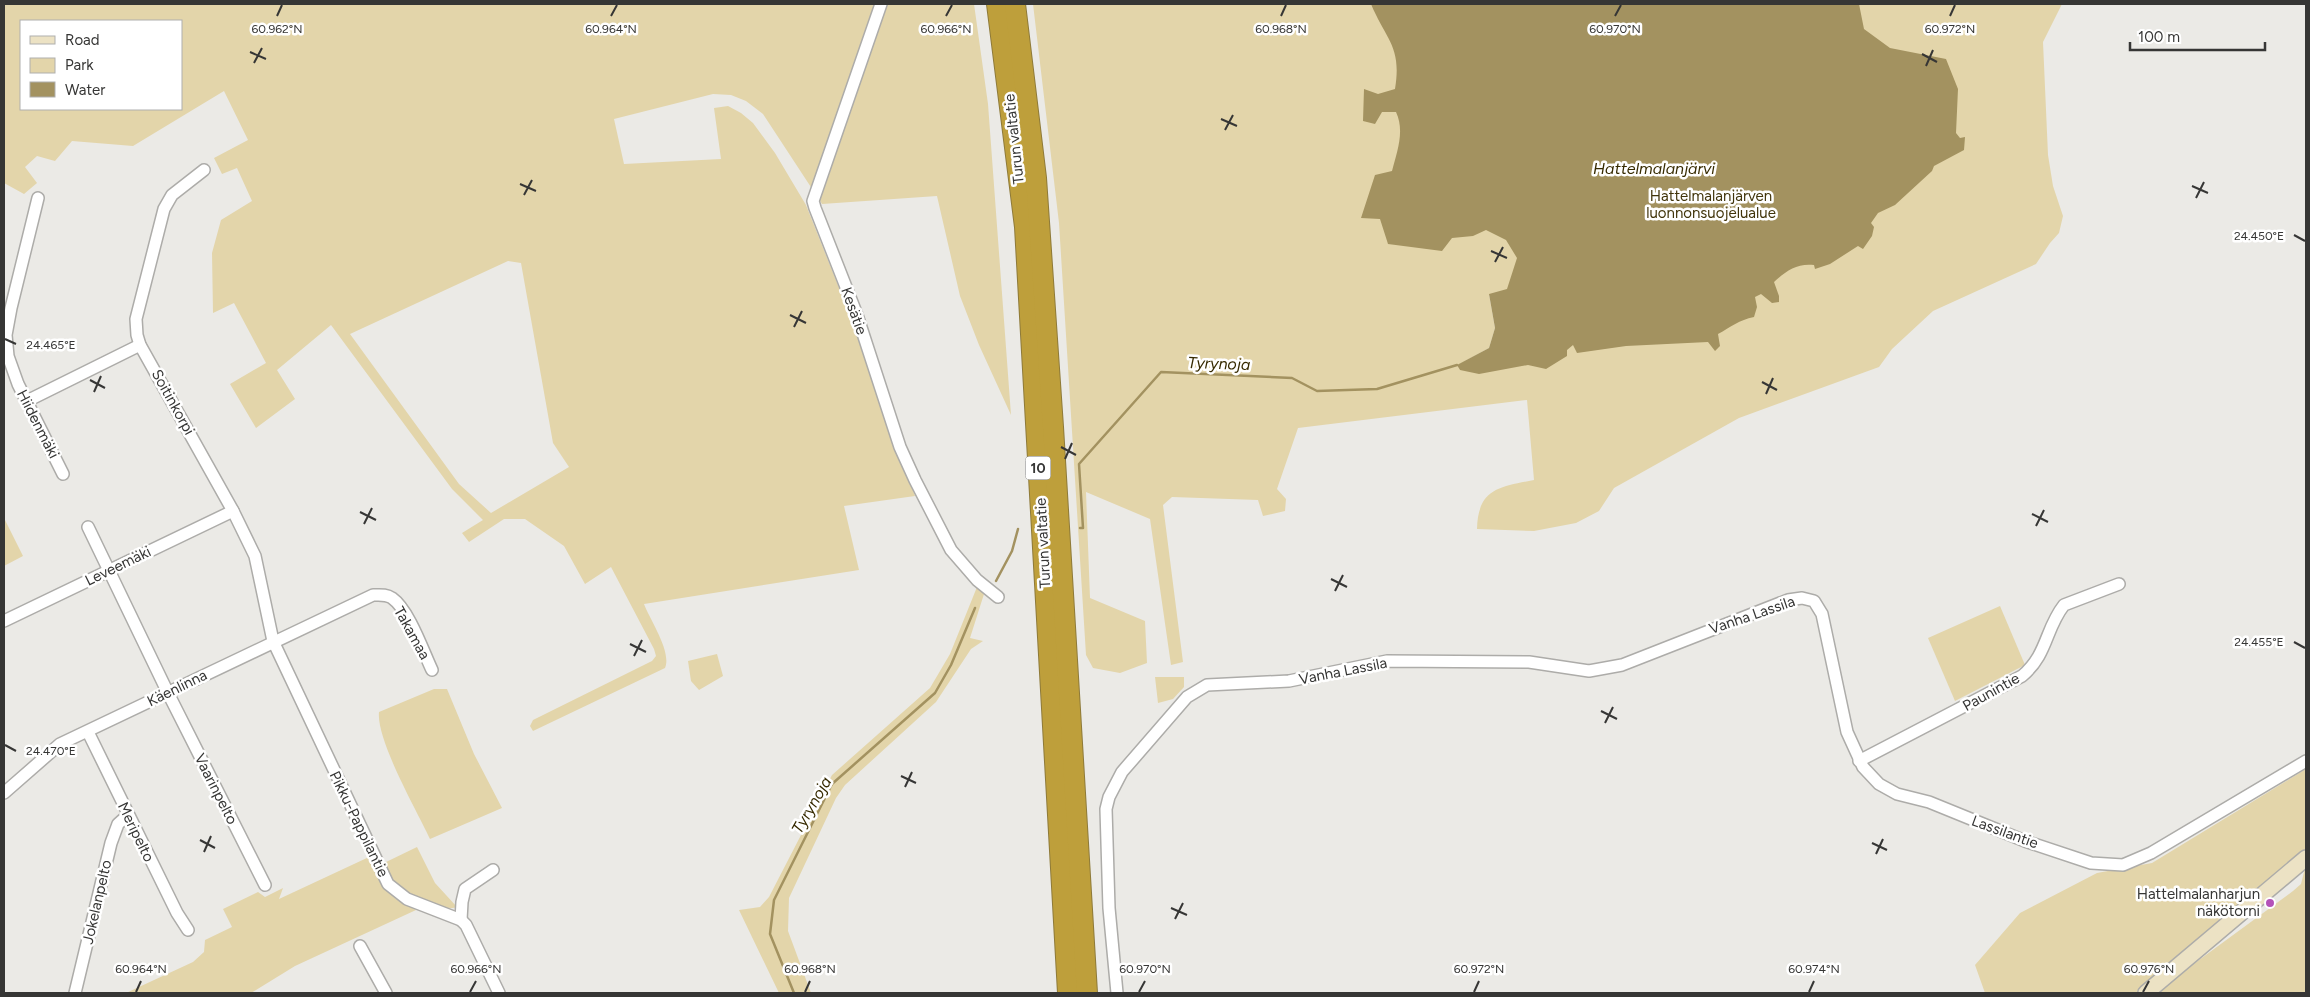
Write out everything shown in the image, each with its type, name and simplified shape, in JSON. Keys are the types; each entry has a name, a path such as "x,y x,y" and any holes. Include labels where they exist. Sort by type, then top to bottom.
{"highway":[{"name":"Turun valtatie","path":"997,4 1024,227 1068,993"},
{"name":"Turun valtatie","path":"1015,4 1028,102 1036,188 1054,436 1087,993"}],"street":[{"name":"Kesätie","path":"881,4 814,201 815,208 857,315 900,447 915,480 951,550 977,580 998,597"},
{"name":"Soitinkorpi","path":"204,170 172,195 164,209 151,253 136,319 137,335 140,345 233,511 255,556 273,642"},
{"name":"Hiidenmäki","path":"38,198 6,335 8,356 18,384 63,474"},
{"path":"27,401 140,345"},
{"name":"Leveemäki","path":"4,621 233,511"},
{"path":"88,527 168,692"},
{"name":"Paunintie","path":"1859,761 2022,676 2030,669 2043,651 2064,606 2119,584"},
{"name":"Takamaa","path":"361,599 384,594 396,603 406,617 432,670"},
{"name":"Vanha Lassila","path":"1117,993 1109,908 1106,809 1109,797 1122,772 1175,709 1196,690 1218,684 1289,681 1386,661 1529,662 1589,671 1610,668 1788,600 1802,598 1814,601"},
{"name":"Käenlinna","path":"5,789 60,744 361,599"},
{"name":"Lassilantie","path":"1814,601 1822,614 1847,732 1859,761 1868,776 1897,794 1930,802 2025,840 2092,863 2123,865 2151,853 2306,762"},
{"name":"Pikku-Pappilantie","path":"273,642 388,884 407,900 462,920"},
{"name":"Vaarinpelto","path":"168,692 265,884"},
{"name":"Meripelto","path":"88,732 177,913 188,930"},
{"name":"Jokelanpelto","path":"75,993 111,843 118,824 128,815"},
{"path":"2146,993 2306,858"},
{"path":"493,870 465,889 462,902 462,920 499,993"},
{"path":"360,946 386,993"}],"green space":[{"path":"4,4 974,4 988,104 1011,415 979,345 960,296 937,196 822,204 763,114 746,101 731,95 713,94 614,119 624,164 721,159 714,108 728,106 741,113 753,123 775,153 806,205 857,333 915,496 844,506 859,570 644,604 666,654 665,668 533,731 530,726 533,720 652,661 656,656 654,649 611,567 585,584 564,546 525,519 504,519 469,542 462,533 483,520 452,489 331,325 277,370 295,399 256,428 230,384 266,363 234,303 213,313 212,253 221,220 252,201 237,168 222,174 214,158 248,140 224,91 133,146 72,141 55,161 37,156 25,167 37,183 24,194 4,183","holes":["508,261 521,263 553,443 569,467 491,513 459,484 350,334"]},
{"name":"Hattelmalanjärven luonnonsuojelualue","path":"1033,4 2062,4 2043,42 2048,155 2053,186 2063,216 2059,233 2036,264 1933,311 1892,349 1879,367 1739,418 1614,488 1599,511 1576,523 1534,531 1477,529 1478,515 1487,497 1501,488 1534,480 1527,400 1298,428 1277,489 1286,499 1285,511 1263,516 1258,500 1172,497 1163,505 1183,662 1171,665 1150,519 1086,492 1090,598 1145,621 1147,663 1120,673 1093,668 1086,655 1059,223","holes":["1489,294 1518,343 1460,370 1458,365 1489,348 1495,328"]},
{"path":"4,518 23,556 4,566"},
{"path":"977,587 984,594 970,638 983,641 971,649 936,702 845,785 836,798 789,898 788,931 811,993 779,993 739,910 760,907 769,897 832,775 930,688 950,654"},
{"path":"2000,606 2025,665 1955,701 1928,638"},
{"path":"717,654 723,676 699,690 691,681 688,661"},
{"path":"1155,677 1184,677 1184,687 1173,699 1158,703"},
{"path":"434,689 447,689 474,754 502,808 430,839 390,757 380,724 379,712"},
{"path":"2306,769 2306,851 2139,993 1985,993 1975,965 2020,913 2097,873 2152,863"},
{"path":"417,847 435,883 457,907 436,906 427,903 403,891 393,882 384,863"},
{"path":"369,857 388,892 396,899 416,910 295,966 251,993 126,993 193,962 204,952 205,940 232,927 223,909 258,892 265,897 283,888 279,899"},
{"path":"2306,864 2306,993 2154,993 2293,891 2301,884"}],"water":[{"name":"Hattelmalanjärvi","path":"1371,4 1859,4 1864,29 1890,48 1946,59 1958,89 1956,133 1960,138 1965,137 1964,150 1934,166 1932,171 1895,205 1878,213 1871,223 1874,227 1872,236 1863,249 1858,246 1830,264 1815,269 1814,265 1802,265 1783,274 1774,282 1779,302 1772,303 1761,294 1755,297 1757,307 1754,317 1739,322 1718,334 1720,346 1715,351 1708,342 1626,346 1577,353 1573,345 1567,350 1567,356 1546,369 1528,365 1479,374 1460,370 1457,365 1489,348 1495,328 1489,294 1507,289 1517,258 1506,240 1486,230 1473,236 1452,238 1442,251 1388,244 1380,219 1361,218 1375,175 1392,171 1400,134 1399,119 1396,112 1382,112 1375,124 1363,121 1364,89 1378,94 1395,89 1397,74 1391,44"}],"waterway":[{"name":"Tyrynoja","path":"1080,528 1083,528 1079,464 1161,372 1292,378 1317,391 1377,389 1457,365"},
{"path":"996,581 1012,551 1018,529"},
{"name":"Tyrynoja","path":"794,993 770,934 774,900 832,784 935,693 951,665 975,608"}],"place":[{"name":"Hattelmalanharjun näkötorni","path":"2270,903"}]}
